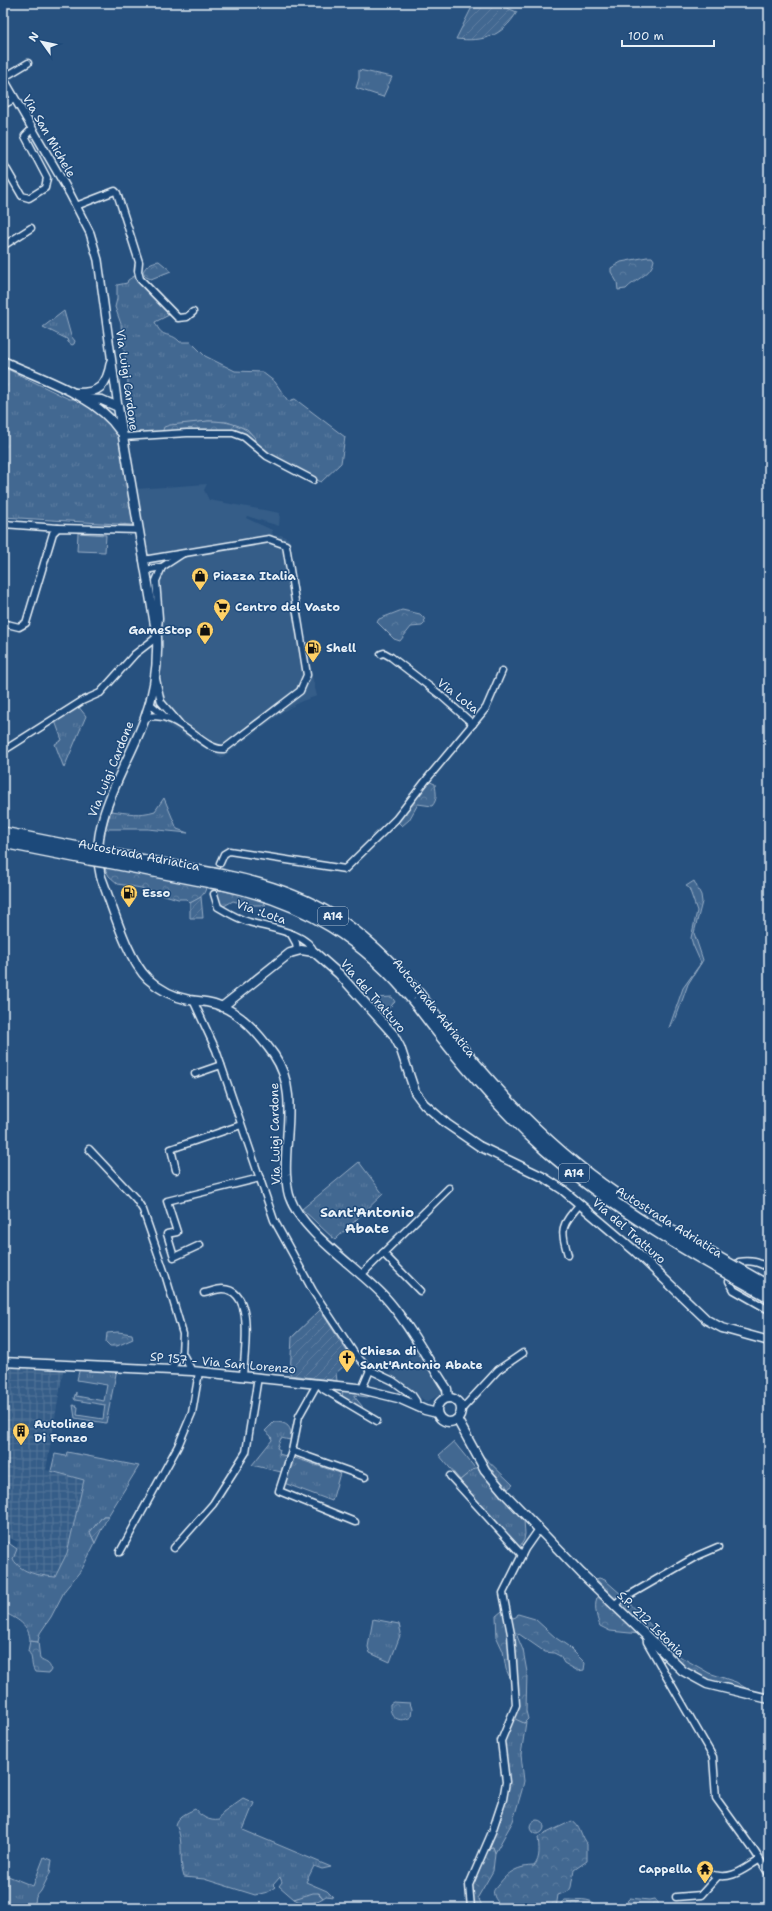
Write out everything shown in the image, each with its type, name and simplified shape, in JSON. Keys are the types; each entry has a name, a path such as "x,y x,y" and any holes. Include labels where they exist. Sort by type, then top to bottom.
{"highway":[{"name":"Autostrada Adriatica","path":"3,833 108,858 269,887 291,895 332,915 370,943 392,963 459,1059 522,1128 557,1159 593,1188 632,1215 710,1263 769,1296"},
{"name":"Autostrada Adriatica","path":"3,842 89,854"},
{"name":"Autostrada Adriatica","path":"418,999 485,1078 528,1122 561,1152 598,1182 642,1212 713,1256 769,1287"}],"main road":[{"path":"3,361 74,393 98,408 115,422 122,435"},
{"path":"74,393 88,393 105,384 109,376 111,362"},
{"path":"83,399 102,400 118,407"},
{"path":"98,408 113,409 118,407"},
{"name":"Via Luigi Cardone","path":"118,407 157,637 156,678 145,718 109,800 99,835 98,867 131,954 147,978 159,988 170,994 193,1000 204,1001 222,1007 239,1017 260,1037 275,1056 286,1076 288,1088 289,1123 286,1160 290,1197 293,1203 305,1222 384,1296 404,1323 447,1389 448,1398 455,1400 461,1410"},
{"path":"222,1007 278,962 297,951 314,952"},
{"name":"Via del Tratturo","path":"314,952 339,974 393,1034 400,1047 415,1092 424,1104 447,1124 479,1146 543,1177 580,1204 668,1281 707,1320 722,1328 769,1341"},
{"name":"SP 157 - Via San Lorenzo","path":"3,1362 196,1371 362,1389 398,1398 436,1412"},
{"path":"448,1398 438,1404 436,1412 440,1419 444,1422 457,1420"},
{"path":"457,1420 461,1410"},
{"path":"457,1420 485,1470 506,1495 539,1529"},
{"name":"S.P. 212 Istonia","path":"539,1529 683,1671 697,1680 707,1684 769,1699"}],"street":[{"path":"3,78 28,63"},
{"name":"Via San Michele","path":"3,78 76,206"},
{"path":"3,105 14,99"},
{"path":"3,163 22,196 29,198 45,188 47,178 25,136 32,129"},
{"path":"3,177 6,175 10,176"},
{"path":"76,206 115,191 117,193 139,262 138,271 140,279 178,318 187,317 193,312"},
{"name":"Via Luigi Cardone","path":"76,206 90,233 98,260 118,407"},
{"path":"3,246 31,228"},
{"path":"122,435 233,433 244,437 267,456 313,480"},
{"path":"3,524 58,528 139,530"},
{"path":"3,623 19,627 26,624 53,533 58,528"},
{"name":"Via Luigi Cardone","path":"144,560 269,539 286,545 307,675 300,691 224,749 218,749 212,746 170,717 158,705 149,703"},
{"name":"Via Luigi Cardone","path":"146,570 162,567 186,552"},
{"name":"Via Luigi Cardone","path":"157,637 159,618 156,581 162,567"},
{"path":"3,751 82,701 100,693 135,654 157,637"},
{"name":"Via Lota","path":"381,654 384,653 391,657 439,694 473,724 486,708 502,671"},
{"name":"Via Luigi Cardone","path":"156,678 161,702 170,717"},
{"name":"Via Luigi Cardone","path":"145,718 156,715 170,717"},
{"path":"220,863 224,854 229,851 345,869 396,819 473,724"},
{"name":"Via :Lota","path":"214,894 218,907 226,912 247,922 289,933 312,946 314,952"},
{"name":"Via :Lota","path":"289,933 295,939 297,951"},
{"path":"193,1000 221,1065 274,1220 313,1291 354,1354 370,1370 393,1382 412,1395 417,1406"},
{"path":"195,1074 221,1065"},
{"path":"176,1170 171,1149 241,1125"},
{"path":"89,1149 136,1199 143,1210 165,1274 183,1334 182,1354 170,1370"},
{"path":"200,1245 174,1257 167,1234 177,1232 167,1201 260,1178"},
{"path":"361,1275 449,1188"},
{"path":"568,1255 562,1234 564,1225 580,1204"},
{"path":"383,1252 420,1291"},
{"path":"739,1262 748,1260 758,1262 769,1268"},
{"path":"730,1281 734,1290 769,1310"},
{"path":"204,1293 222,1289 232,1292 243,1304 245,1309 243,1376"},
{"path":"461,1410 498,1370 523,1353"},
{"path":"120,1552 178,1446 192,1413 196,1371 182,1354"},
{"path":"362,1389 370,1370"},
{"path":"174,1548 213,1504 246,1452 258,1377"},
{"path":"355,1522 279,1491 292,1451 299,1416 318,1384 323,1389 377,1421"},
{"path":"292,1451 364,1477"},
{"path":"450,1476 522,1555"},
{"path":"471,1908 469,1885 494,1826 503,1799 506,1782 501,1741 516,1705 511,1634 504,1593 510,1576 539,1529"},
{"path":"614,1604 697,1556 718,1547"},
{"path":"646,1635 647,1642 713,1757 716,1798 769,1874"},
{"path":"676,1897 701,1895 716,1876 724,1878 734,1875 759,1860"}],"shaded area":[{"name":"Centro del Vasto","path":"207,484 204,490 209,500 280,513 279,526 247,516 246,518 272,530 273,536 281,535 289,539 310,668 317,696 302,701 284,711 221,758 157,719 162,674 161,636 136,489"},
{"path":"418,1350 442,1389 442,1393 427,1402 388,1376"},
{"path":"4,1362 64,1366 46,1470 84,1479 67,1553 55,1577 35,1575 18,1566 13,1559 18,1542 8,1537 3,1530"}],"green space":[{"path":"474,3 495,3 517,12 505,27 491,36 475,40 456,39"},
{"path":"359,70 392,77 383,97 356,88 359,78"},
{"path":"652,257 654,260 653,265 647,273 626,289 618,290 617,282 611,272 611,268 621,262"},
{"path":"159,261 171,271 151,279 146,277 143,272 146,267 151,263"},
{"path":"136,275 177,319 175,320 169,315 155,322 164,334 173,336 180,342 191,342 205,356 235,371 262,372 275,382 288,401 295,399 345,437 341,463 321,482 268,454 251,442 255,438 247,429 227,422 209,421 179,425 162,433 130,434 128,425 130,423 127,364 122,341 121,324 115,307 117,299 117,285 127,283 128,280"},
{"path":"64,311 71,336 75,341 72,345 67,339 43,327"},
{"path":"3,367 69,399 83,399 120,429 133,525 3,517"},
{"path":"208,421 240,426 255,438 254,442 238,433 162,433 164,427 170,425"},
{"path":"78,533 106,535 105,552 77,551"},
{"path":"402,610 420,614 424,618 425,623 422,626 411,627 400,641 394,639 377,622 379,619"},
{"path":"78,706 86,716 64,768 55,744 62,740 55,721"},
{"path":"428,781 435,784 436,796 434,803 432,806 418,804 409,820 402,826 396,820"},
{"path":"164,798 177,829 188,833 148,829 105,829 111,811 133,814 149,813 155,811"},
{"path":"104,867 206,887 201,897 190,903 186,899 178,899 141,888 118,884 109,876"},
{"path":"694,881 701,895 702,902 694,933 703,960 688,984 676,1018 669,1028 683,988 701,963 691,938 697,911 689,888 686,886"},
{"path":"216,889 261,900 266,905 248,905 233,901 224,906 217,899"},
{"path":"201,897 203,918 190,918 190,903"},
{"path":"392,997 395,1002 389,1008 379,1010 373,1005 373,1000 375,998"},
{"path":"359,1162 383,1194 335,1240 302,1209"},
{"path":"320,1310 352,1359 336,1373 337,1381 290,1375 292,1337"},
{"path":"118,1332 132,1334 133,1339 117,1346 110,1346 106,1342 107,1333"},
{"path":"80,1367 117,1369 106,1423 75,1418 73,1405 78,1407 77,1415 103,1419 105,1405 75,1400 74,1398 76,1392 76,1396 104,1401 107,1385 77,1380"},
{"path":"343,1388 373,1395 367,1397 354,1395 362,1406 364,1413 343,1399"},
{"path":"274,1422 286,1424 291,1432 290,1440 281,1438 277,1448 280,1450 279,1454 286,1456 281,1472 252,1465 272,1440 271,1436 265,1431"},
{"path":"454,1442 475,1468 460,1480 439,1455"},
{"path":"67,1452 139,1466 108,1516 103,1516 90,1532 95,1543 82,1569 65,1590 51,1617 40,1633 38,1642 30,1641 28,1631 25,1626 3,1612 3,1539 17,1549 13,1559 21,1568 31,1573 55,1577 67,1553 84,1480 51,1471 55,1454 66,1456"},
{"path":"479,1452 513,1485 508,1489 489,1467"},
{"path":"292,1457 340,1473 332,1501 284,1483"},
{"path":"475,1468 481,1468 524,1520 524,1540 519,1548 466,1491 460,1480"},
{"path":"103,1516 108,1516 95,1543 90,1532"},
{"path":"599,1578 605,1580 622,1595 681,1657 709,1673 736,1682 749,1690 712,1682 694,1673 676,1660 596,1579"},
{"path":"599,1593 640,1634 610,1631 600,1626 596,1610 596,1601"},
{"path":"502,1611 505,1612 510,1634 512,1678 509,1676 506,1669 503,1651 497,1638 496,1616"},
{"path":"510,1614 513,1618 518,1614 535,1619 556,1638 568,1646 585,1663 584,1670 578,1671 564,1663 560,1656 554,1653 545,1652 519,1634 517,1636 523,1650 527,1672 526,1711 528,1719 524,1723 513,1718 516,1706"},
{"path":"373,1619 399,1624 401,1633 390,1662 370,1653 368,1647"},
{"path":"30,1641 38,1642 40,1659 50,1665 51,1670 49,1673 35,1672 31,1656 28,1651"},
{"path":"393,1702 410,1703 412,1709 411,1717 403,1720 393,1716 390,1709 390,1704"},
{"path":"511,1716 524,1723 526,1722 521,1755 524,1781 513,1821 495,1853 493,1847 488,1848 506,1795 502,1740"},
{"path":"243,1798 254,1803 243,1830 331,1867 322,1869 314,1866 306,1882 327,1891 333,1897 326,1896 323,1898 319,1893 294,1899 279,1886 282,1882 280,1877 273,1885 275,1887 268,1892 255,1895 204,1879 184,1877 181,1864 181,1844 179,1831 176,1825 179,1819 183,1815 195,1809 206,1818 219,1820 223,1812"},
{"path":"534,1820 540,1820 544,1824 544,1830 540,1834 534,1834 530,1830 530,1824"},
{"path":"572,1821 579,1829 587,1844 587,1861 574,1870 571,1887 569,1891 558,1895 556,1908 503,1908 496,1900 494,1892 496,1888 506,1876 514,1870 534,1866 539,1856 538,1837"},
{"path":"493,1847 495,1853 493,1871 478,1897 483,1908 472,1908 470,1888 488,1848"},
{"path":"44,1857 52,1860 50,1873 41,1891 36,1897 34,1908 3,1908 3,1874 33,1886"},
{"path":"313,1893 318,1893 323,1898 316,1902 309,1903 302,1903 294,1899"},
{"path":"630,1898 649,1900 654,1899 658,1902 658,1905 651,1908 638,1907 627,1901"},
{"path":"565,1900 587,1900 591,1901 597,1906 596,1908 558,1908"}],"tunnel":[{"path":"214,894 220,863"}],"place":[{"name":"Piazza Italia","path":"200,591"},
{"name":"Centro del Vasto","path":"222,622"},
{"name":"GameStop","path":"205,645"},
{"name":"Shell","path":"313,663"},
{"name":"Esso","path":"129,908"},
{"name":"Chiesa di Sant'Antonio Abate","path":"347,1373"},
{"name":"Autolinee Di Fonzo","path":"21,1446"},
{"name":"Cappella","path":"705,1884"}],"district":[{"name":"Sant'Antonio Abate","path":"367,1220"}]}
